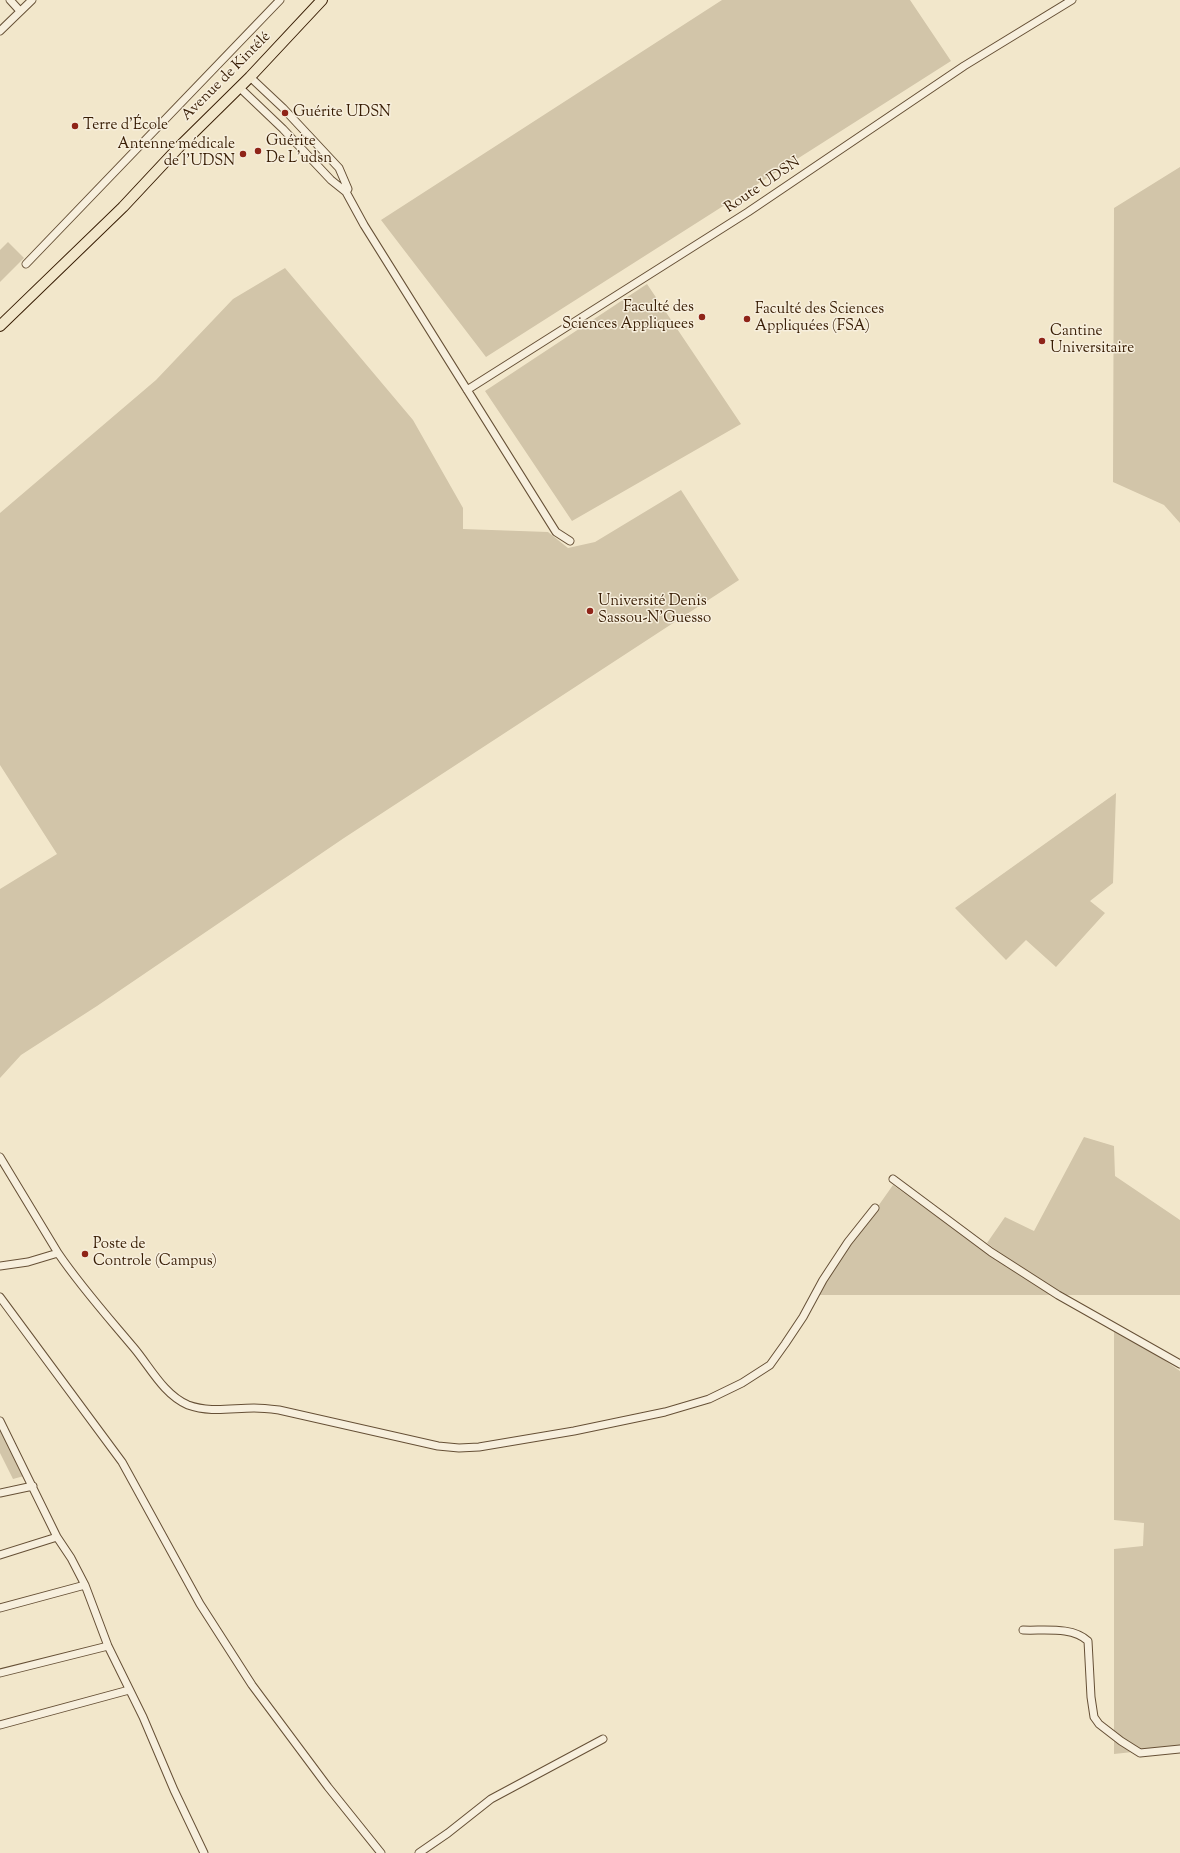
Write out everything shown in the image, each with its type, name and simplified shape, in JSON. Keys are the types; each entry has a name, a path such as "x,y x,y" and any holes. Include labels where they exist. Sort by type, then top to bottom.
{"main road":[{"name":"Avenue de Kintélé","path":"0,326 123,207 180,146 240,88 322,0"}],"street":[{"path":"10,0 20,11"},
{"path":"0,31 32,0"},
{"path":"26,264 280,0"},
{"name":"Route UDSN","path":"467,390 748,212 964,66 1072,0"},
{"path":"258,68 257,78 259,86"},
{"path":"250,77 283,108 339,168 348,189 346,192"},
{"path":"240,88 250,96 330,180 346,192 364,225 556,532 570,541"},
{"path":"231,96 250,96"},
{"path":"0,1157 58,1253 79,1284 159,1381 174,1396 187,1404 205,1410 255,1408 279,1410 438,1446 459,1448 479,1447 574,1431 665,1412 709,1400 742,1383 770,1365 803,1317 823,1280 848,1242 875,1208"},
{"path":"893,1179 991,1252 1058,1295 1180,1364"},
{"path":"0,1266 28,1262 58,1253"},
{"path":"0,1297 122,1462 200,1604 252,1685 324,1781 382,1853"},
{"path":"0,1421 57,1537 71,1558 85,1585 108,1646 204,1853"},
{"path":"0,1493 33,1486"},
{"path":"0,1555 57,1537"},
{"path":"0,1608 85,1585"},
{"path":"1023,1630 1075,1632 1083,1637 1088,1641 1091,1697 1094,1717 1099,1724 1140,1753 1180,1750"},
{"path":"0,1673 108,1646"},
{"path":"0,1725 129,1690"},
{"path":"419,1853 448,1833 491,1799 603,1739"}],"shaded area":[{"path":"722,0 910,0 951,61 486,357 381,220"},
{"path":"1180,167 1180,523 1164,505 1113,482 1114,208"},
{"path":"8,242 24,258 0,282 0,250"},
{"path":"285,268 413,420 463,508 463,529 548,532 568,548 595,542 681,490 739,580 344,838 97,1006 21,1055 0,1078 0,889 57,854 0,765 0,513 156,380 233,299"},
{"path":"647,284 741,424 572,521 485,391"},
{"path":"1116,793 1113,883 1090,901 1105,913 1056,967 1026,940 1006,960 955,908"},
{"path":"1084,1137 1114,1146 1115,1176 1180,1220 1180,1295 1065,1295 1028,1275 987,1243 1005,1217 1034,1231"},
{"path":"893,1185 991,1256 1054,1295 818,1295 826,1280"},
{"path":"1114,1331 1160,1357 1180,1371 1180,1747 1114,1754 1114,1549 1143,1546 1144,1523 1114,1520"},
{"path":"0,1429 24,1476 13,1479 0,1453"}],"place":[{"name":"Guérite UDSN","path":"285,113"},
{"name":"Terre d’École","path":"75,126"},
{"name":"Guérite De L'udsn","path":"258,151"},
{"name":"Antenne médicale de l'UDSN","path":"243,154"},
{"name":"Faculté des Sciences Appliquees","path":"702,317"},
{"name":"Faculté des Sciences Appliquées (FSA)","path":"747,319"},
{"name":"Cantine Universitaire","path":"1042,341"},
{"name":"Université Denis Sassou-N'Guesso","path":"590,611"},
{"name":"Poste de Controle (Campus)","path":"85,1254"}]}
